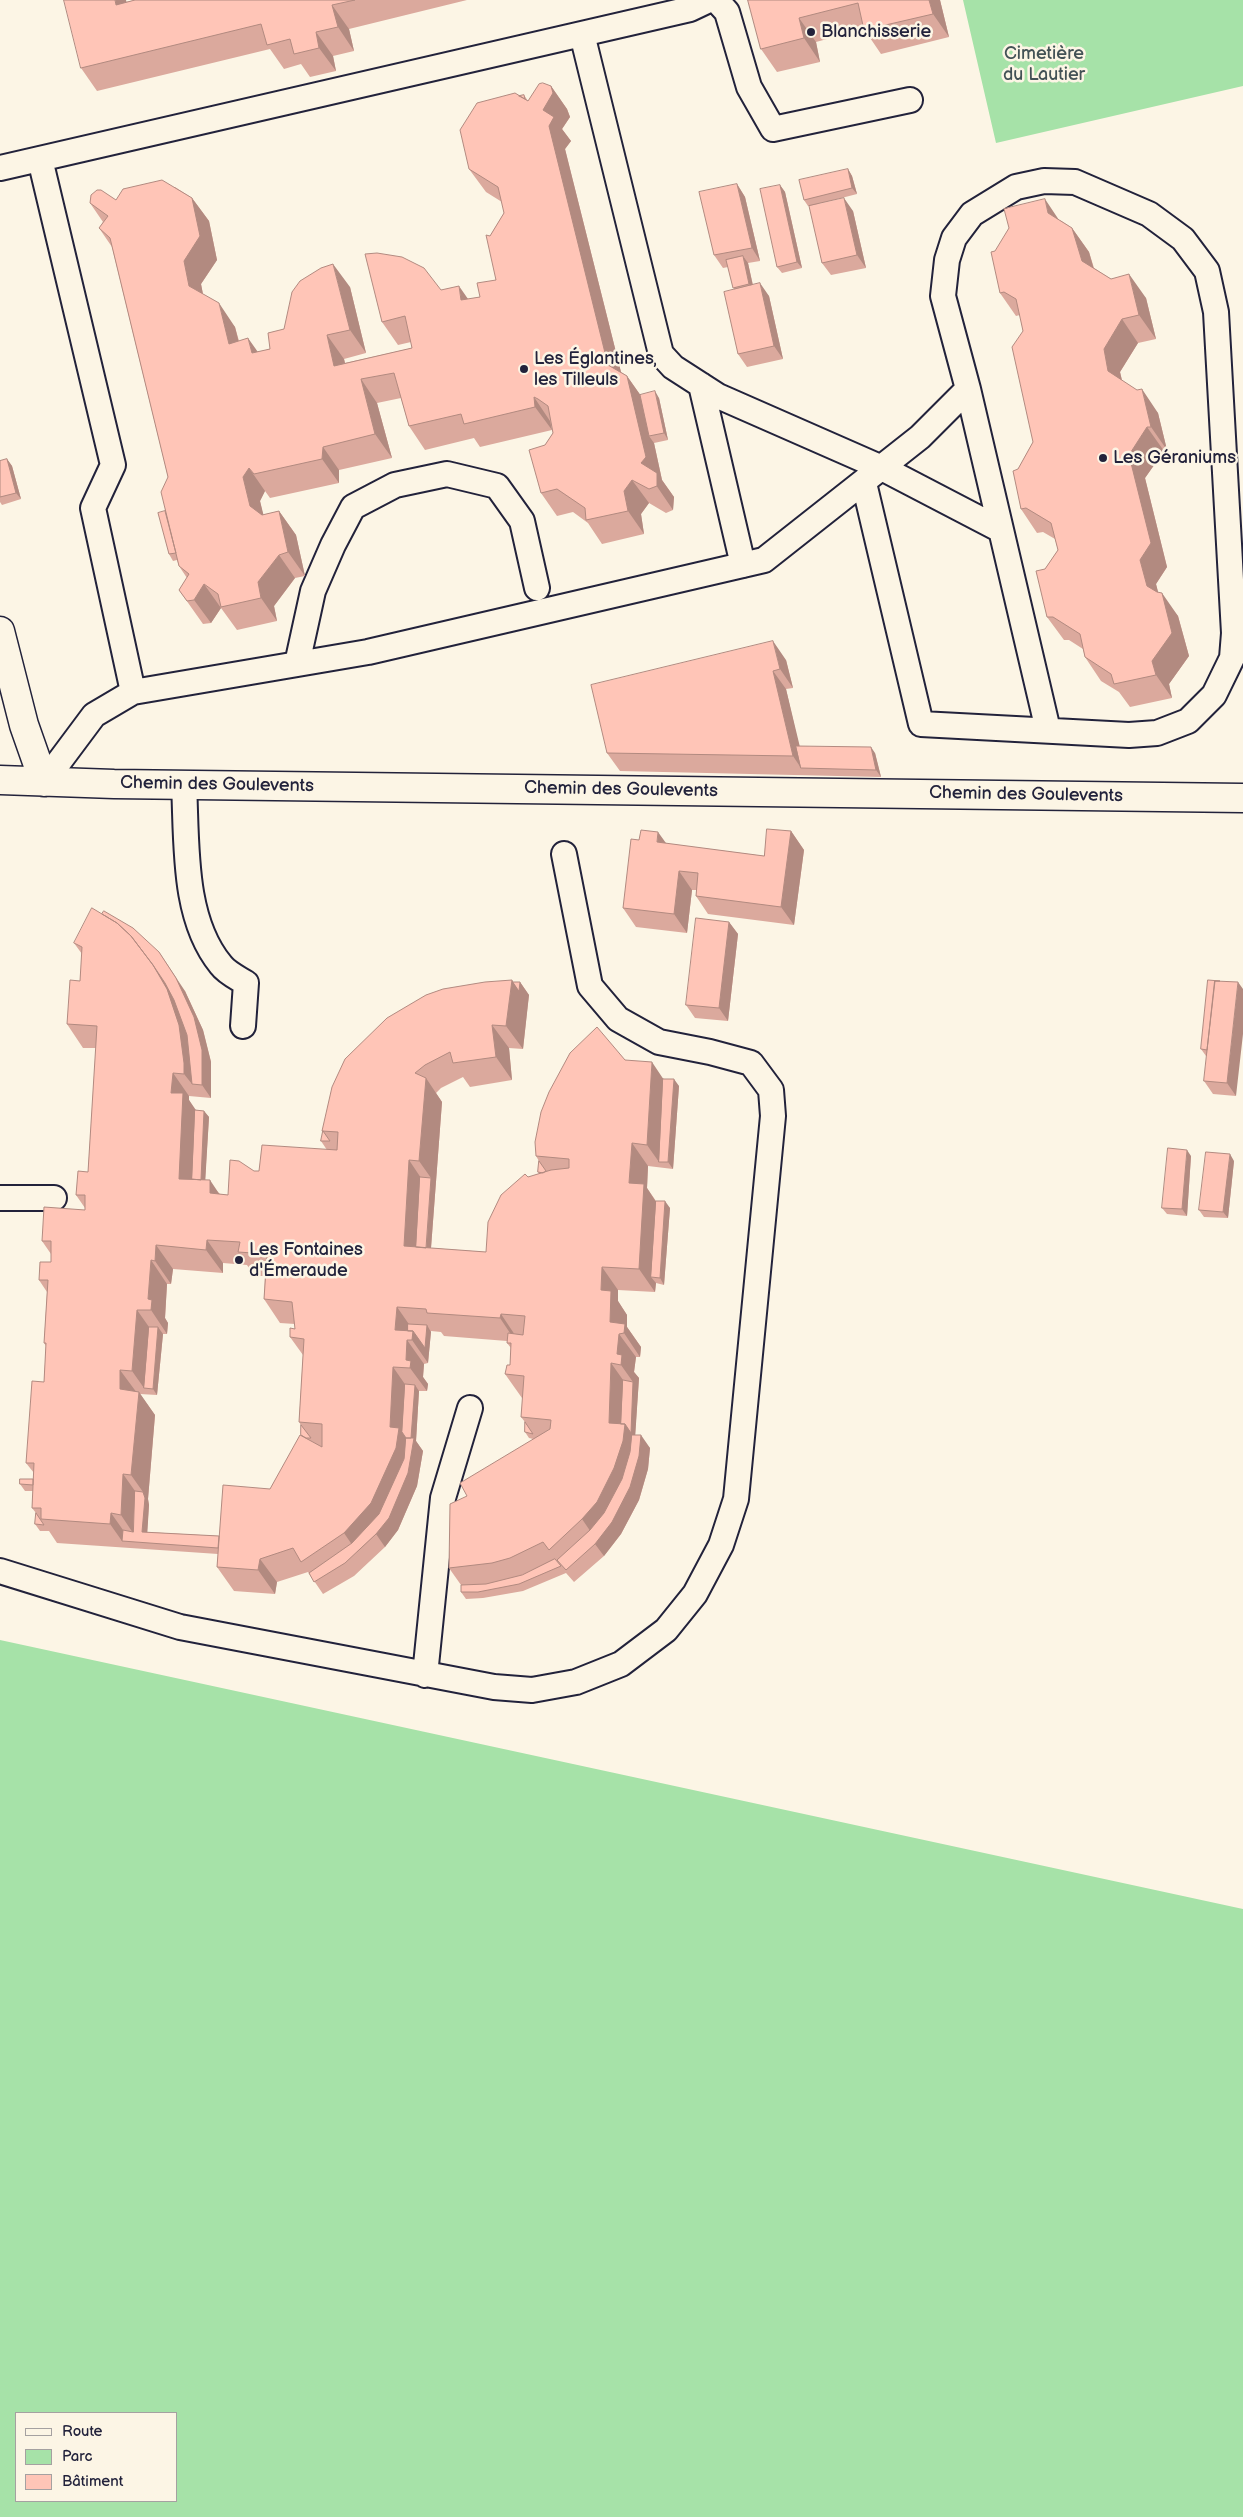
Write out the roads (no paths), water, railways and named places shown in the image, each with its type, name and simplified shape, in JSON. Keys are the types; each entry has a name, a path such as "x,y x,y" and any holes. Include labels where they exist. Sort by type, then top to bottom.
{"street":[{"path":"0,631 24,725 44,782"},
{"name":"Chemin des Goulevents","path":"0,780 1243,798"}],"lane":[{"path":"0,168 690,9 709,0"},
{"path":"716,0 728,12 749,87 773,128 910,100"},
{"path":"582,34 661,354 673,367 718,396 873,475 1001,530"},
{"path":"40,159 113,465 93,508 133,692"},
{"path":"873,475 920,724 1129,735 1157,733 1188,721 1214,695 1232,658 1234,633 1216,312 1207,271 1183,239 1149,214 1075,182 1044,181 1016,187 972,214 954,238 947,260 942,296 968,389 1048,730"},
{"path":"701,385 743,565"},
{"path":"44,782 94,715 133,692 368,652 764,560 920,437 968,389"},
{"path":"297,664 313,591 353,506 395,485 447,474 497,486 522,521 537,588"},
{"path":"184,784 188,882 204,940 222,967 246,983 243,1026"},
{"path":"0,1571 180,1627 425,1675 494,1687 532,1690 576,1682 621,1664 666,1630 695,1594 721,1545 736,1499 773,1116 771,1090 751,1063 710,1052 659,1042 618,1019 590,986 564,854"},
{"path":"0,1198 54,1198"},
{"path":"425,1675 442,1498 470,1408"}],"place":[{"name":"Blanchisserie","path":"811,32"},
{"name":"Les Églantines, les Tilleuls","path":"524,369"},
{"name":"Les Géraniums","path":"1103,458"},
{"name":"Les Fontaines d'Émeraude","path":"239,1260"}],"park label":[{"name":"Cimetière du Lautier","path":"1044,64"}]}
